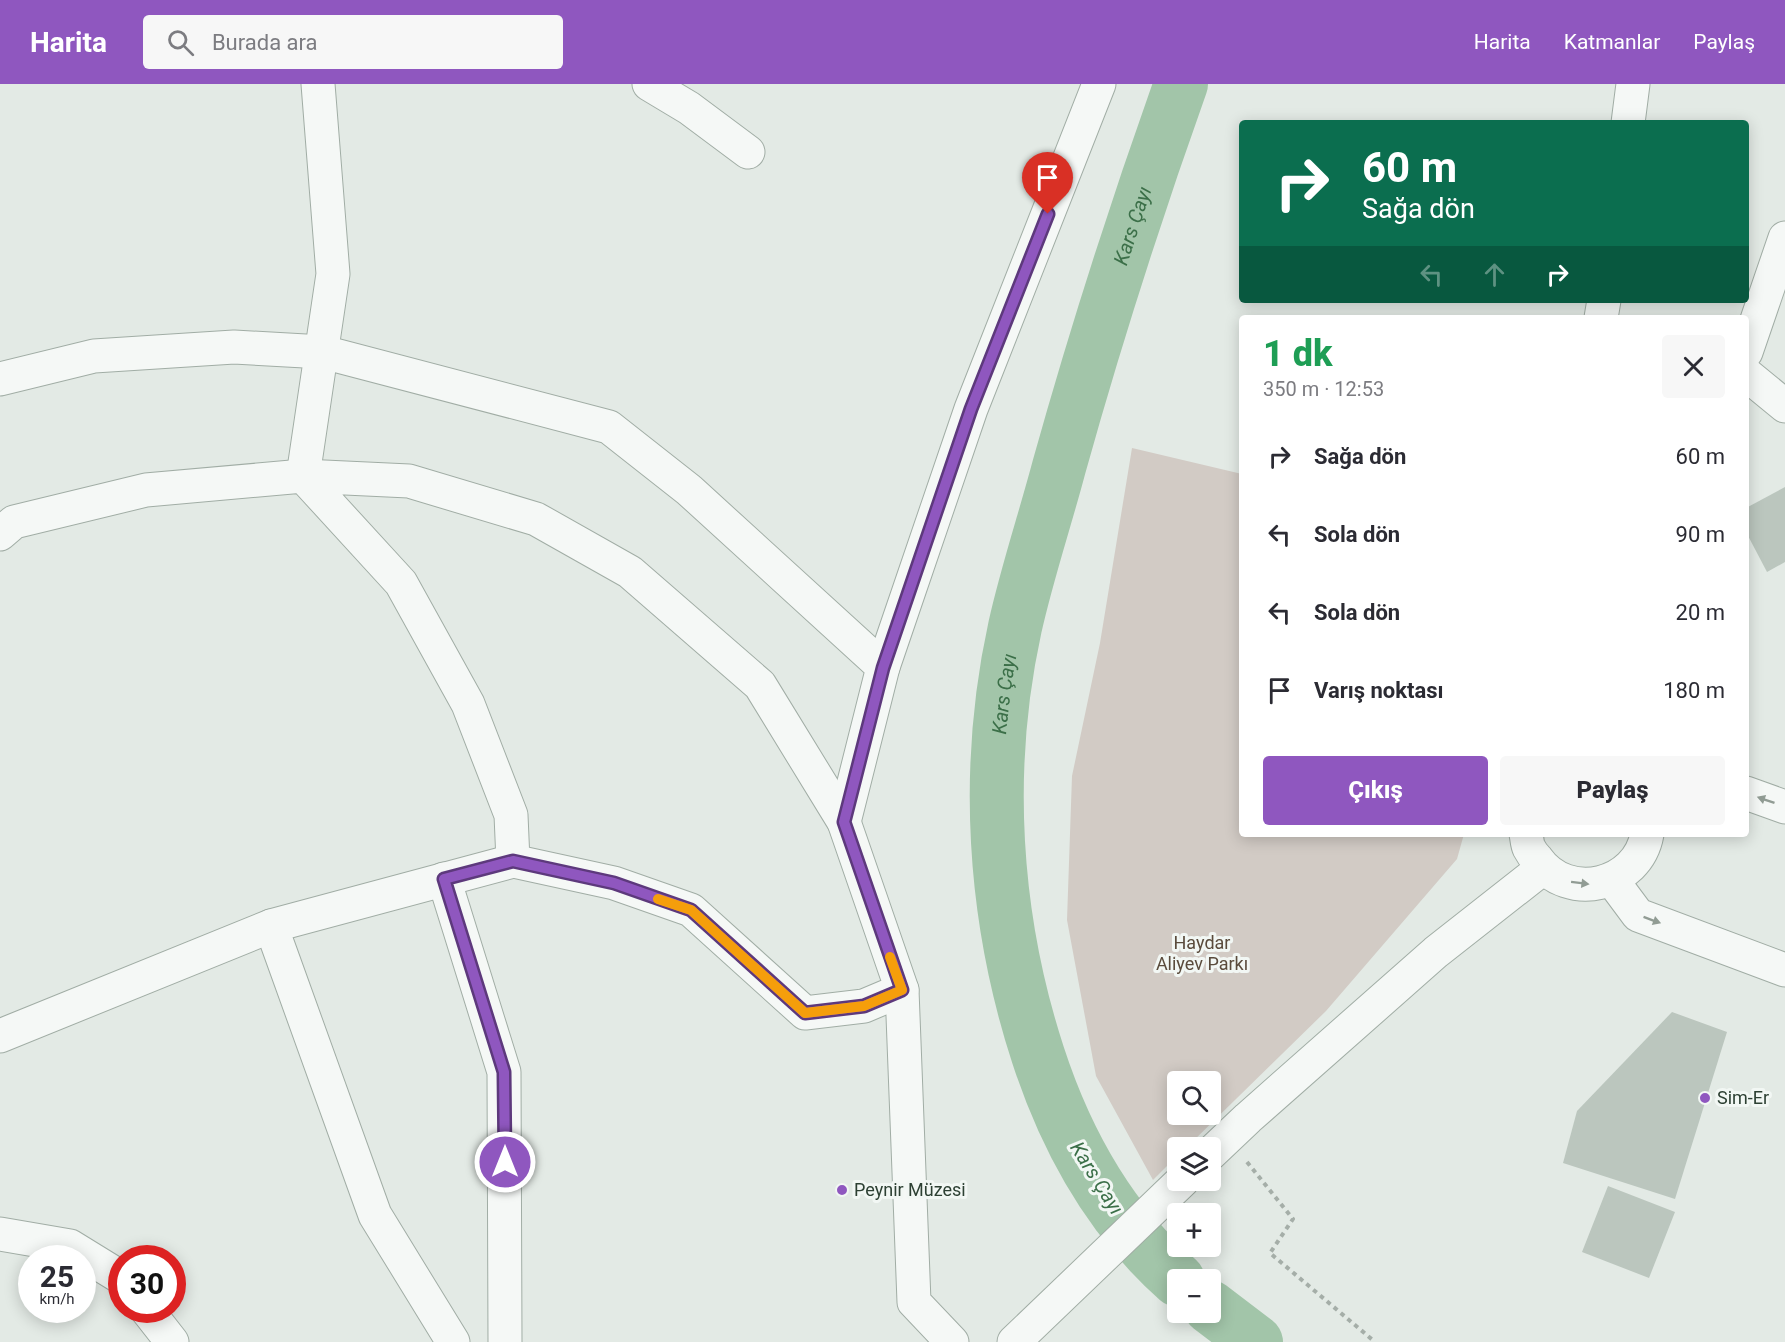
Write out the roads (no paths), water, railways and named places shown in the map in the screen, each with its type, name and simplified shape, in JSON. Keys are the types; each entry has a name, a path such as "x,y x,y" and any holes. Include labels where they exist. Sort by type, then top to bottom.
{"street":[{"path":"303,476 333,274 318,84"},
{"path":"649,84 689,108 748,152"},
{"path":"844,822 883,668 971,409 1099,84"},
{"path":"1628,120 1634,84"},
{"path":"1749,343 1785,238"},
{"path":"0,379 94,356 234,347 323,352 609,427 689,490 883,668"},
{"path":"1749,376 1785,406"},
{"path":"303,476 401,583 468,704 511,815 513,861"},
{"path":"0,534 14,522 146,490 303,476 409,481 536,519 630,572 760,685 844,822 902,990 914,1302 952,1342"},
{"path":"1749,795 1785,807"},
{"path":"1527,837 1529,848 1543,868 1564,881 1588,885 1612,880 1632,865 1645,844 1646,837"},
{"path":"0,1036 271,926 513,861 614,883 691,910 805,1013 864,1006 902,990"},
{"path":"1229,1136 1436,952 1543,868"},
{"path":"444,879 504,1072 505,1342"},
{"path":"1612,880 1638,915 1785,970"},
{"path":"271,926 375,1215 453,1342"},
{"path":"1014,1342 1172,1191"},
{"path":"0,1234 70,1246 108,1269"},
{"path":"157,1323 172,1342"}],"waterway":[{"name":"Kars Çayı","path":"1167,1269 1131,1231 1111,1205 1076,1148 1049,1087 1023,1003 1011,950 998,842 997,788 999,734 1005,680 1025,587 1102,322 1181,84"},
{"name":"Kars Çayı","path":"1221,1315 1256,1342"}],"place":[{"name":"Sim-Er","path":"1705,1098"},
{"name":"Peynir Müzesi","path":"842,1190"}],"park label":[{"name":"Haydar Aliyev Parkı","path":"1202,953"}]}
